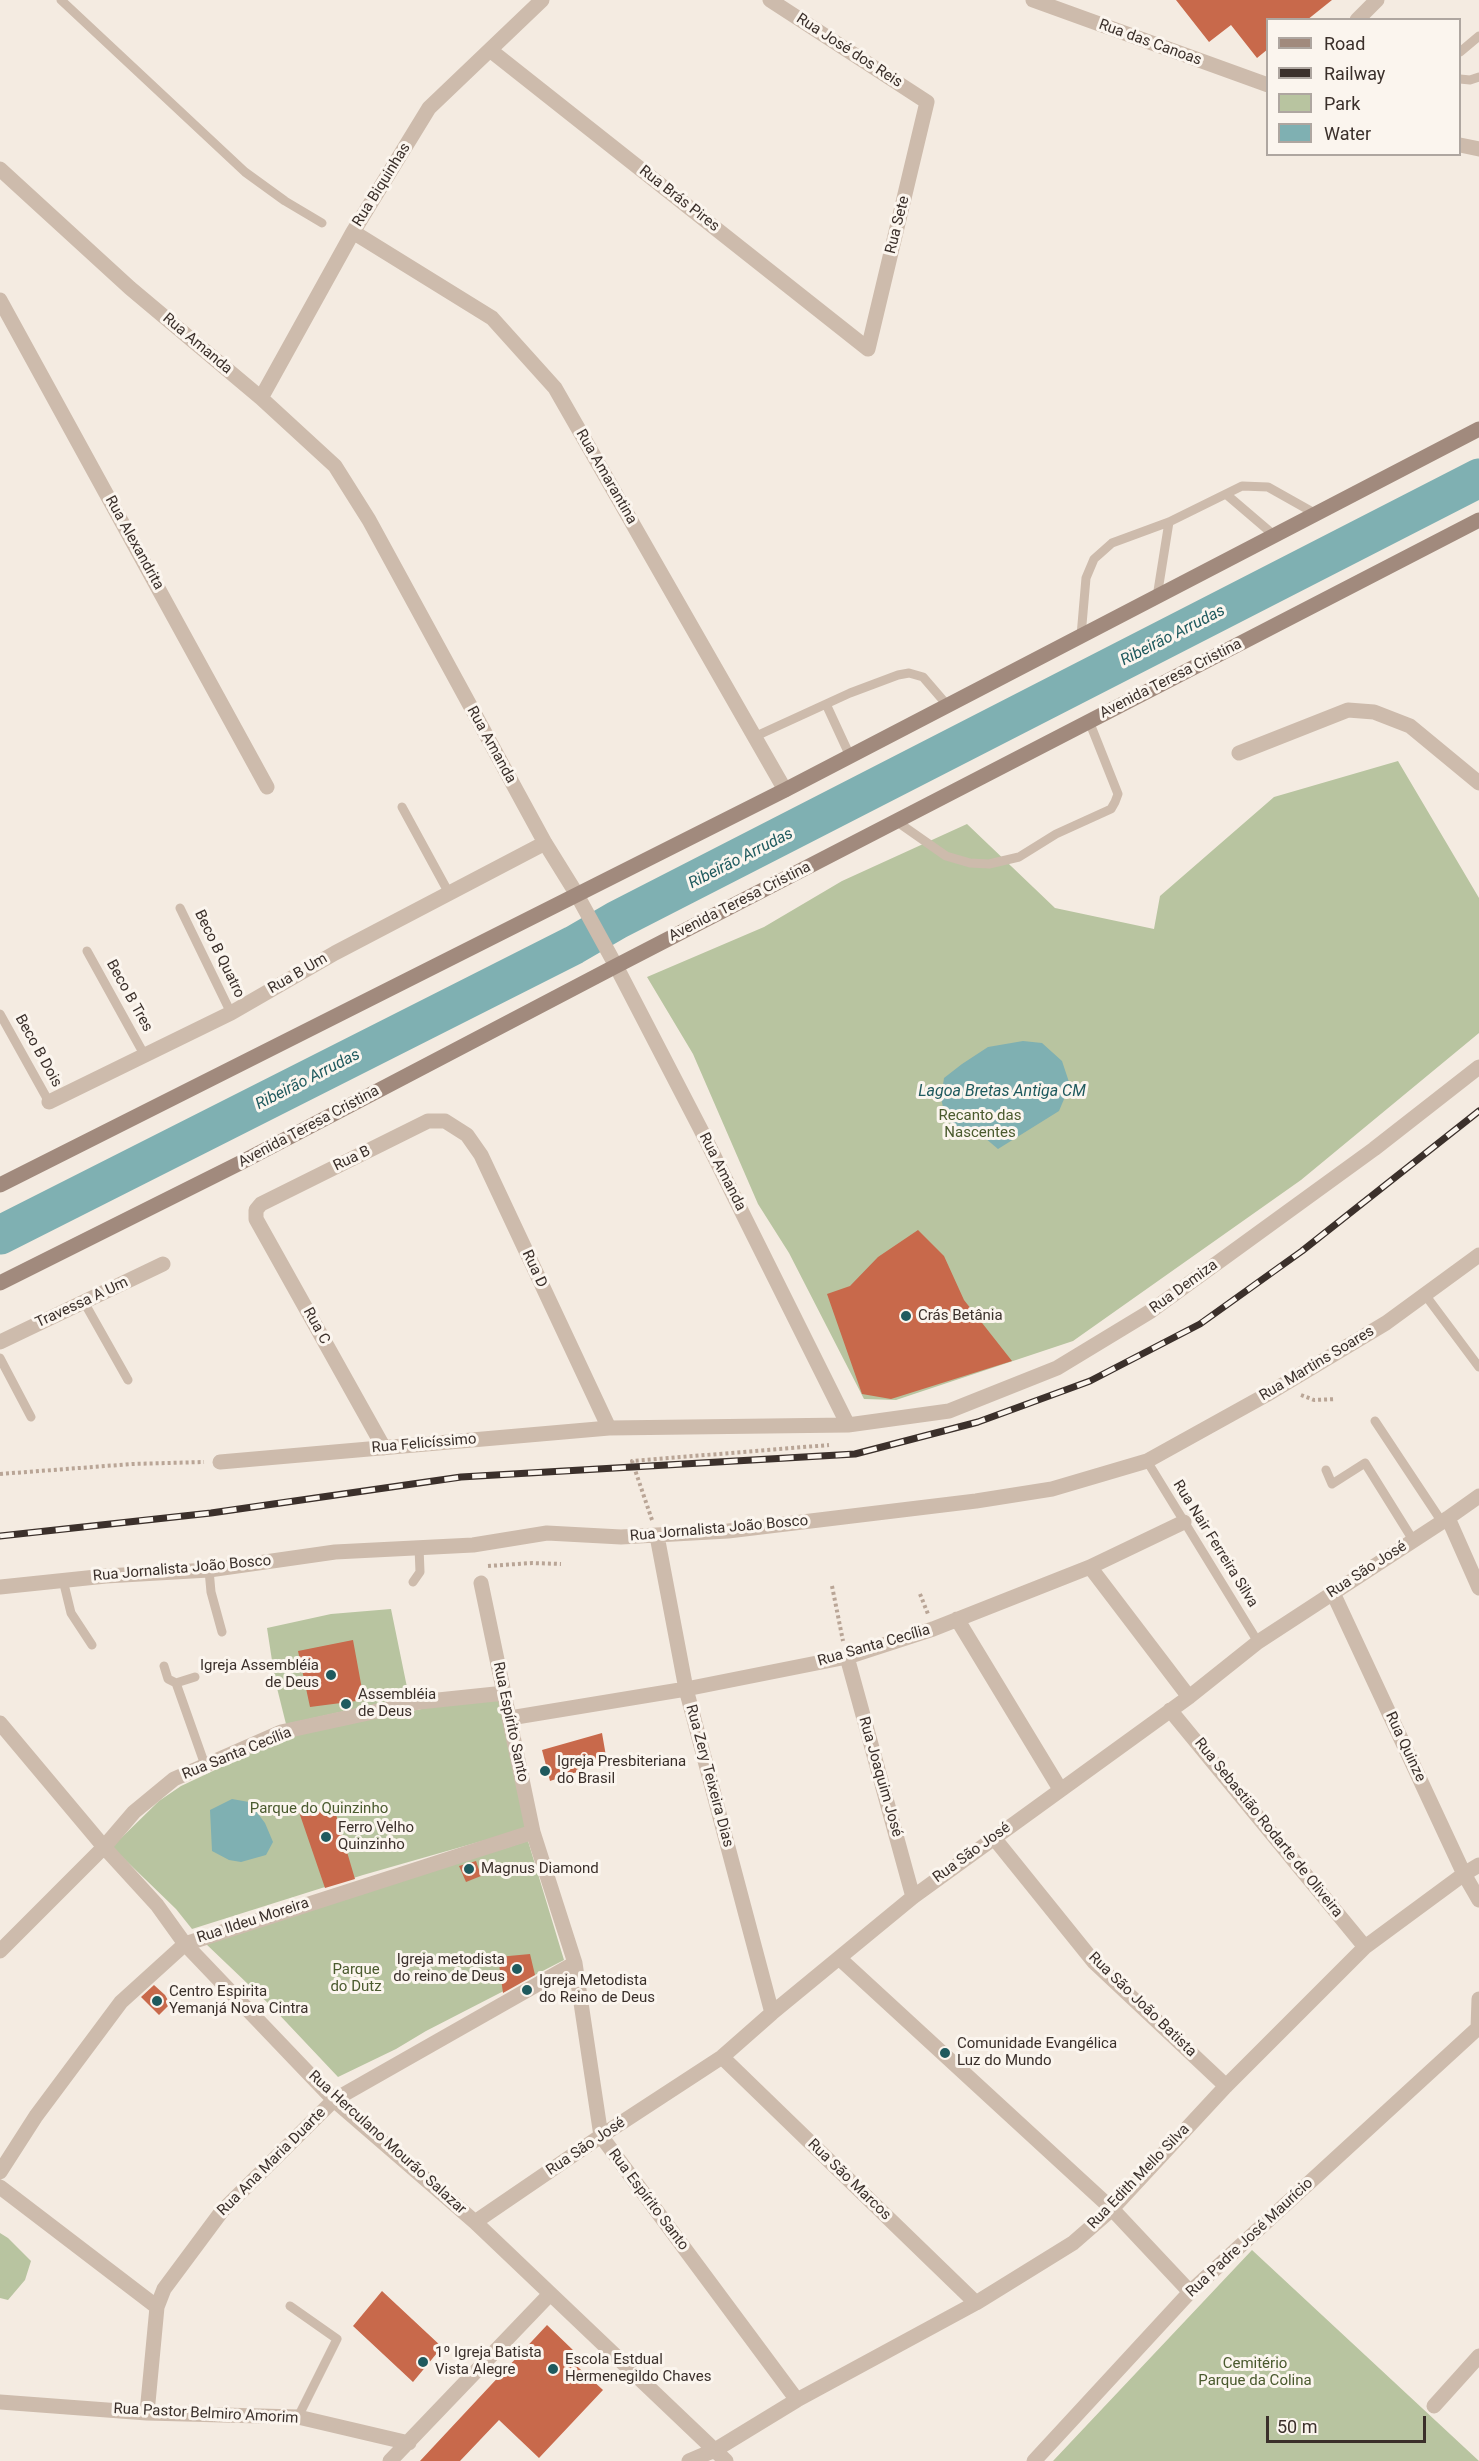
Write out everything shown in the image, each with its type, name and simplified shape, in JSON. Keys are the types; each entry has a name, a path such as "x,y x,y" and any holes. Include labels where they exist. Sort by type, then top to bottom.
{"main road":[{"path":"0,1185 576,893 785,790 1479,429"},
{"name":"Avenida Teresa Cristina","path":"0,1283 229,1169 616,966 1479,520"}],"street":[{"name":"Rua Biquinhas","path":"261,398 353,232 429,108 542,0"},
{"name":"Rua José dos Reis","path":"770,0 927,102"},
{"name":"Rua das Canoas","path":"1033,0 1266,84"},
{"path":"1359,18 1377,0"},
{"name":"Rua Brás Pires","path":"490,50 868,349"},
{"name":"Rua Sete","path":"868,349 927,102"},
{"path":"1461,145 1479,149"},
{"name":"Rua Amanda","path":"0,169 130,288 261,398 335,466 369,520 545,843 576,893 616,966 700,1128 848,1425"},
{"name":"Rua Amarantina","path":"353,232 492,318 555,388 785,790"},
{"name":"Rua Alexandrita","path":"0,300 267,787"},
{"path":"1239,753 1348,710 1374,712 1410,726 1479,783"},
{"name":"Rua B Um","path":"49,1102 231,1013 335,953 450,895 545,843"},
{"name":"Rua Demiza","path":"848,1425 950,1411 1057,1368 1151,1311 1374,1149 1479,1067"},
{"name":"Rua B","path":"261,1204 428,1121 445,1121"},
{"name":"Rua D","path":"445,1121 467,1135 482,1155 609,1428"},
{"name":"Rua C","path":"261,1204 256,1210 255,1219 384,1448"},
{"name":"Rua Martins Soares","path":"1147,1461 1386,1323 1426,1296 1479,1255"},
{"name":"Travessa A Um","path":"0,1342 164,1264"},
{"name":"Rua Felicíssimo","path":"220,1462 609,1428 848,1425"},
{"name":"Rua Jornalista João Bosco","path":"0,1587 63,1580 209,1570 335,1552 473,1545 547,1533 621,1537 656,1533 728,1531 976,1501 1052,1488 1147,1461"},
{"name":"Rua São José","path":"475,2222 722,2057 913,1897 1189,1697 1258,1641 1479,1496"},
{"path":"1445,1520 1479,1588"},
{"name":"Rua Santa Cecília","path":"510,1718 686,1689 847,1657 957,1619 1090,1567 1184,1522"},
{"name":"Rua Zery Teixeira Dias","path":"656,1533 686,1689 772,2013"},
{"path":"1090,1567 1189,1697"},
{"name":"Rua Espírito Santo","path":"481,1583 533,1832 575,1963 601,2136 797,2400"},
{"name":"Rua Quinze","path":"1333,1593 1464,1874 1479,1900"},
{"path":"957,1619 1060,1789"},
{"name":"Rua Joaquim José","path":"847,1657 913,1897"},
{"name":"Rua Santa Cecília","path":"2,1946 104,1847 134,1812 174,1779 281,1732 419,1702 505,1693"},
{"name":"Rua Sebastião Rodarte de Oliveira","path":"1170,1710 1365,1947"},
{"name":"Rua Herculano Mourão Salazar","path":"0,1723 104,1847 157,1905 186,1944 334,2100 475,2222 720,2456"},
{"name":"Rua Ildeu Moreira","path":"0,2172 36,2116 121,2002 186,1944 533,1832"},
{"name":"Rua São João Batista","path":"994,1838 1094,1962 1226,2086"},
{"name":"Rua Edith Mello Silva","path":"689,2461 720,2456 797,2400 976,2303 1073,2243 1112,2209 1226,2086 1365,1947 1479,1865"},
{"path":"839,1958 1112,2209 1191,2292"},
{"name":"Rua Ana Maria Duarte","path":"147,2413 157,2307 164,2289 222,2211 334,2100 575,1963"},
{"path":"1479,1999 1479,2028"},
{"name":"Rua Padre José Maurício","path":"1034,2461 1191,2292 1479,2028"},
{"name":"Rua São Marcos","path":"722,2057 976,2303"},
{"path":"0,2187 157,2307"},
{"path":"390,2461 550,2294"},
{"path":"1434,2406 1479,2356"},
{"name":"Rua Pastor Belmiro Amorim","path":"0,2402 147,2413 298,2417 409,2443"}],"lane":[{"path":"61,0 245,172 285,201 322,223"},
{"path":"1461,51 1479,36"},
{"path":"1461,79 1470,80 1479,77"},
{"path":"1081,636 1086,578 1094,559 1112,543 1169,522 1242,486 1268,487 1316,514"},
{"path":"1227,495 1275,536"},
{"path":"1157,598 1169,522"},
{"path":"754,737 826,704 898,675 909,673 923,677 948,706"},
{"path":"826,704 850,756"},
{"path":"896,821 946,856 970,863 989,864 1019,857 1056,834 1111,809 1115,802 1118,794 1089,721"},
{"path":"402,807 450,895"},
{"name":"Beco B Quatro","path":"180,908 231,1013"},
{"name":"Beco B Tres","path":"87,951 145,1056"},
{"name":"Beco B Dois","path":"0,1014 49,1102"},
{"path":"1426,1296 1479,1367"},
{"path":"84,1302 128,1380"},
{"path":"0,1358 31,1417"},
{"path":"1375,1421 1445,1520"},
{"name":"Rua Nair Ferreira Silva","path":"1147,1461 1258,1641"},
{"path":"1326,1470 1332,1484 1365,1463 1413,1540"},
{"path":"413,1582 420,1572 419,1547"},
{"path":"209,1570 211,1592 222,1632"},
{"path":"63,1580 71,1613 92,1645"},
{"path":"164,1666 168,1678 176,1683 205,1765"},
{"path":"176,1683 195,1677"},
{"path":"290,2306 337,2340 298,2417"}],"path":[{"path":"1290,1380 1303,1398 1336,1399"},
{"path":"632,1461 656,1533"},
{"path":"0,1474 120,1465 220,1462"},
{"path":"488,1566 561,1564"},
{"path":"832,1586 847,1657"}],"green space":[{"name":"Recanto das Nascentes","path":"1398,761 1479,898 1479,1033 1301,1180 1073,1341 896,1400 864,1399 789,1253 758,1204 693,1054 647,977 764,927 842,881 967,824 1055,908 1154,929 1160,896 1274,797"},
{"path":"391,1609 409,1697 286,1724 275,1680 267,1628 331,1614"},
{"name":"Parque do Quinzinho","path":"500,1700 527,1832 482,1841 363,1875 192,1929 176,1909 112,1847 159,1801 181,1786 264,1747 298,1734 436,1706"},
{"name":"Parque do Dutz","path":"528,1841 564,1960 338,2077 271,2006 205,1943"},
{"path":"0,2233 31,2261 25,2280 8,2300 0,2298"},
{"name":"Cemitério Parque da Colina","path":"1252,2250 1479,2461 1053,2461"}],"water":[{"name":"Lagoa Bretas Antiga CM","path":"1023,1041 1042,1043 1062,1061 1070,1085 1059,1111 998,1149 985,1138 972,1138 957,1131 945,1116 941,1098 944,1078 988,1047"},
{"path":"232,1799 249,1802 265,1823 273,1842 266,1855 241,1862 229,1860 212,1851 210,1810"}],"building":[{"path":"1176,0 1332,0 1310,18 1266,18 1266,51 1257,58 1231,25 1209,42"},
{"name":"Crás Betânia","path":"918,1230 944,1256 964,1300 1012,1361 891,1399 862,1394 827,1294 850,1286 878,1257"},
{"name":"Igreja Assembléia de Deus","path":"353,1640 364,1700 310,1707 298,1651"},
{"path":"602,1733 607,1762 550,1781 542,1750"},
{"name":"Ferro Velho Quinzinho","path":"332,1801 355,1879 325,1888 299,1812"},
{"name":"Magnus Diamond","path":"476,1861 481,1876 466,1882 459,1866"},
{"name":"Igreja metodista do reino de Deus","path":"530,1954 535,1975 503,1993 498,1957"},
{"name":"Centro Espirita Yemanjá Nova Cintra","path":"154,1985 165,1995 170,2004 159,2015 141,1997"},
{"name":"1º Igreja Batista Vista Alegre","path":"382,2291 442,2347 413,2382 353,2326"},
{"path":"547,2325 574,2351 568,2358 603,2390 539,2458 499,2420 460,2461 420,2461"}],"waterway":[{"name":"Ribeirão Arrudas","path":"0,1235 574,945 617,920 1479,478"}],"railway":[{"path":"0,1536 211,1513 461,1477 855,1454 978,1422 1090,1381 1200,1324 1302,1251 1479,1111"}],"place":[{"name":"Crás Betânia","path":"906,1316"},
{"name":"Igreja Assembléia de Deus","path":"331,1675"},
{"name":"Assembléia de Deus","path":"346,1704"},
{"name":"Igreja Presbiteriana do Brasil","path":"545,1771"},
{"name":"Ferro Velho Quinzinho","path":"326,1837"},
{"name":"Magnus Diamond","path":"469,1869"},
{"name":"Igreja metodista do reino de Deus","path":"517,1969"},
{"name":"Igreja Metodista do Reino de Deus","path":"527,1990"},
{"name":"Centro Espirita Yemanjá Nova Cintra","path":"157,2001"},
{"name":"Comunidade Evangélica Luz do Mundo","path":"945,2053"},
{"name":"1º Igreja Batista Vista Alegre","path":"423,2362"},
{"name":"Escola Estdual Hermenegildo Chaves","path":"553,2369"}]}
